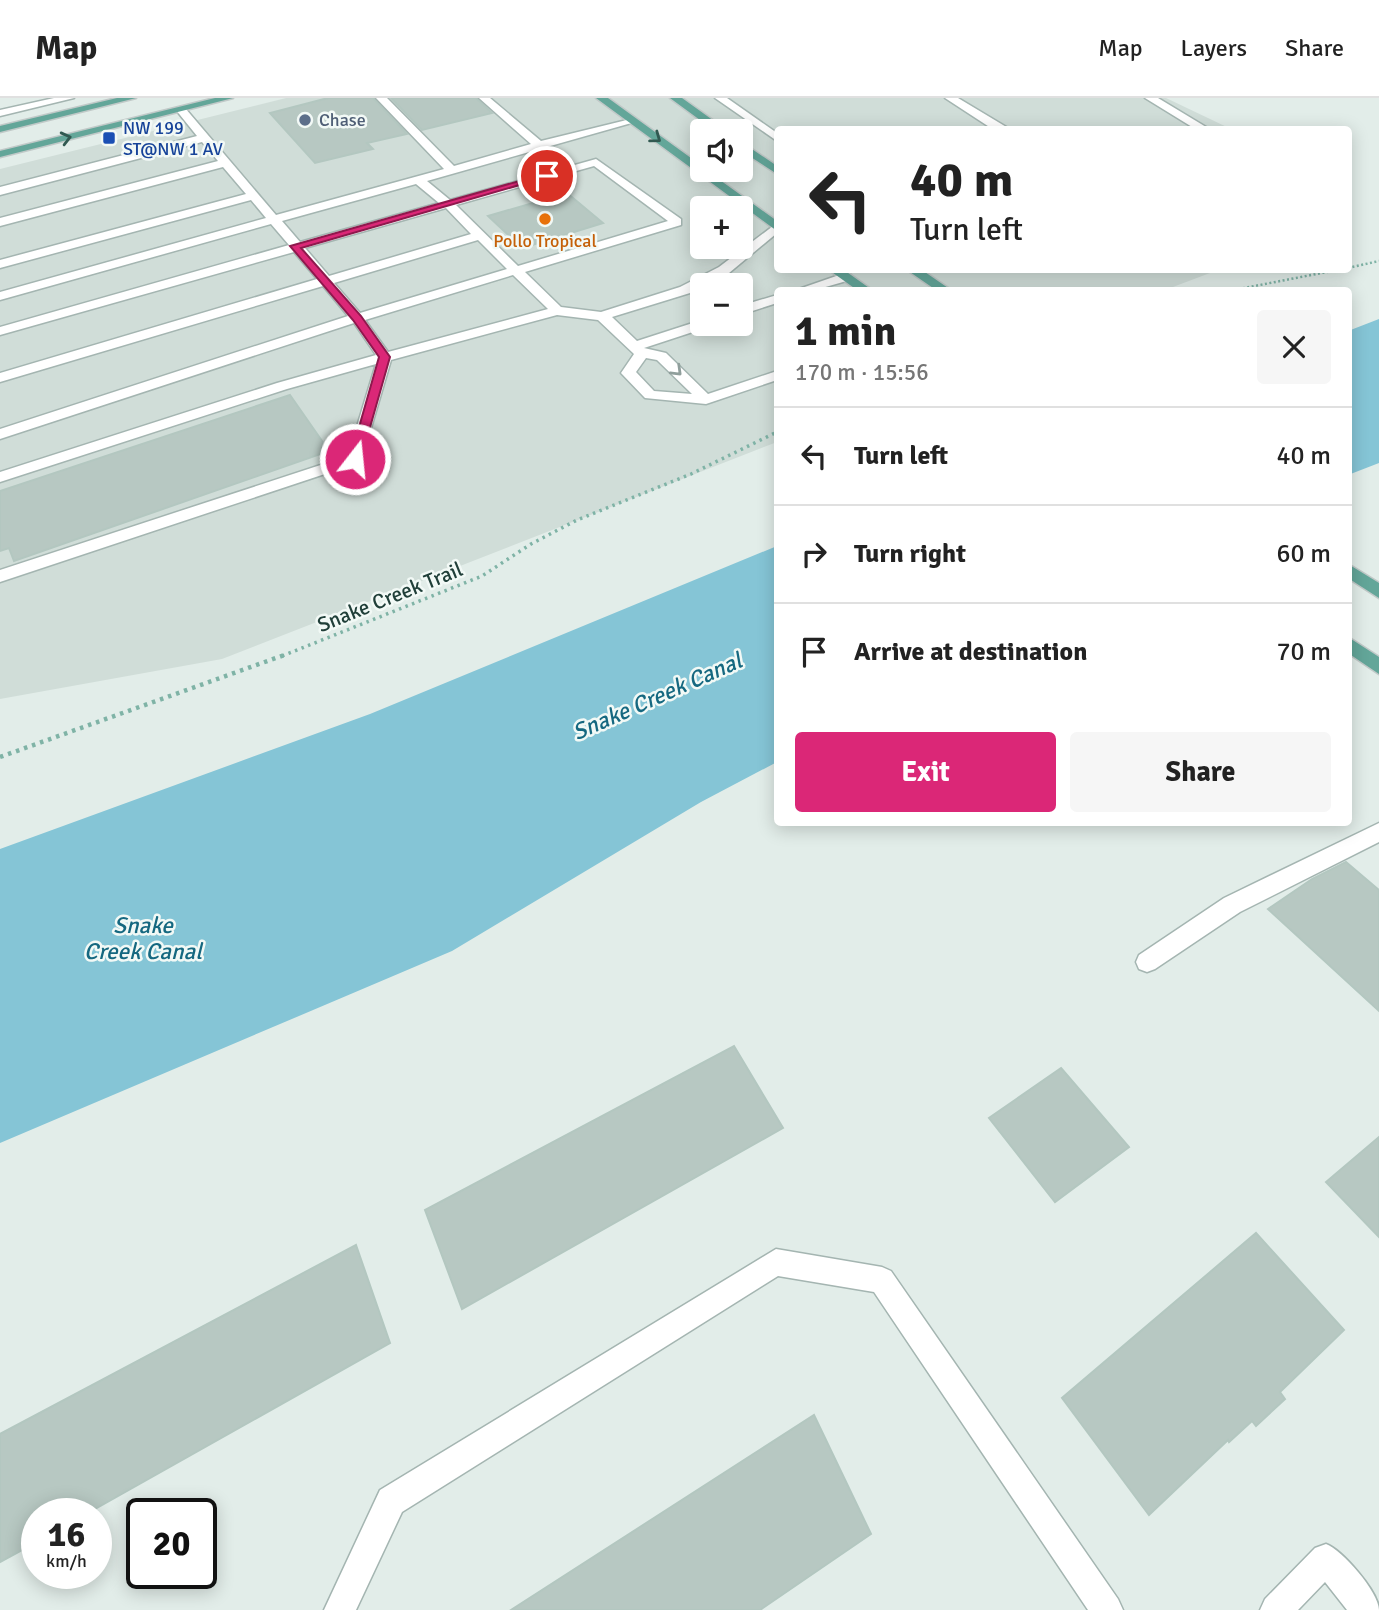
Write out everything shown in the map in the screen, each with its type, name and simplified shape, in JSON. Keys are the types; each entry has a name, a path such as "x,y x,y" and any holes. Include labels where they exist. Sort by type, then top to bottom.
{"main road":[{"path":"0,130 131,98"},
{"path":"0,155 228,98"},
{"path":"601,98 774,225"},
{"path":"675,98 705,119"},
{"path":"753,153 774,169"},
{"path":"841,273 860,287"},
{"path":"918,273 940,287"},
{"path":"1352,573 1379,592"},
{"path":"1352,647 1379,667"}],"street":[{"path":"0,113 69,98"},
{"path":"381,98 453,171"},
{"path":"484,98 540,146"},
{"path":"719,98 774,136"},
{"path":"950,98 999,126"},
{"path":"1150,98 1199,126"},
{"path":"181,110 357,318 385,357"},
{"path":"0,296 274,222 631,120"},
{"path":"0,191 204,138"},
{"path":"0,331 596,162 677,222 519,272 357,318 0,435"},
{"path":"0,222 226,163"},
{"path":"419,180 481,235 557,311"},
{"path":"0,264 253,196"},
{"path":"0,477 282,386 385,357 557,311 603,316 685,290 724,270 774,229"},
{"path":"0,377 481,235"},
{"path":"810,287 841,273"},
{"path":"753,307 774,300"},
{"path":"603,316 639,350 661,356 706,400"},
{"path":"690,329 639,350 628,373 650,395 706,400 774,376"},
{"path":"0,576 355,459 385,357"},
{"path":"1147,962 1232,905 1379,832"},
{"path":"340,1610 391,1502 775,1262 882,1280 1107,1610"},
{"path":"1276,1610 1326,1559 1367,1610"}],"path":[{"path":"1352,267 1379,261"},
{"path":"1249,287 1322,273"},
{"name":"Snake Creek Trail","path":"0,757 331,638 482,576 531,544 577,520 691,474 774,433"}],"shaded area":[{"path":"286,98 1166,98 1225,126 774,126 774,273 1210,273 1173,287 774,287 774,443 222,659 0,699 0,169"}],"water":[{"path":"1379,319 1379,463 1352,473 1352,329"},
{"name":"Snake Creek Canal","path":"774,547 774,764 701,802 452,951 0,1143 0,849 370,714"}],"building":[{"path":"328,98 373,98 407,134 367,143 373,149 315,163 270,113"},
{"path":"391,98 476,98 492,113 422,130"},
{"name":"Pollo Tropical","path":"567,193 603,223 522,248 488,216"},
{"path":"290,395 329,451 14,561 9,548 0,551 0,491"},
{"path":"1346,862 1379,890 1379,1011 1268,909 1312,879"},
{"path":"734,1046 783,1128 462,1309 425,1210"},
{"path":"1061,1068 1129,1147 1055,1202 989,1118"},
{"path":"1379,1137 1379,1237 1326,1182"},
{"path":"1256,1233 1344,1330 1280,1392 1285,1399 1256,1426 1252,1421 1229,1442 1228,1440 1149,1515 1062,1398"},
{"path":"356,1245 390,1343 112,1499 21,1498 21,1551 0,1562 0,1434"},
{"path":"814,1415 871,1534 760,1610 511,1610"}],"place":[{"name":"Chase","path":"305,120"},
{"name":"NW 199 ST@NW 1 AV","path":"109,138"},
{"name":"Pollo Tropical","path":"545,219"}],"route":[{"path":"355,459 385,357 357,318 295,246 547,176"}]}
